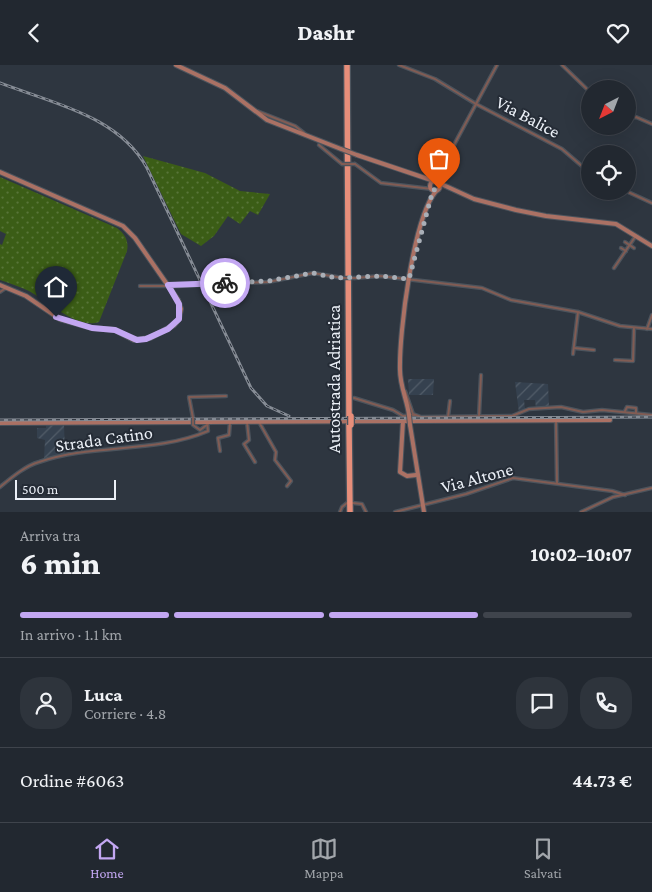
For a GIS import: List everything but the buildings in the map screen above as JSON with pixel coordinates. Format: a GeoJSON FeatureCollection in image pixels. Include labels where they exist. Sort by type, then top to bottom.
{"type":"FeatureCollection","features":[{"type":"Feature","properties":{"kind":"highway","name":"Autostrada Adriatica"},"geometry":{"type":"LineString","coordinates":[[348,65],[351,512]]}},
{"type":"Feature","properties":{"kind":"main road"},"geometry":{"type":"LineString","coordinates":[[176,65],[225,88],[267,120],[435,185],[482,201],[538,214],[616,224],[652,246]]}},
{"type":"Feature","properties":{"kind":"main road"},"geometry":{"type":"LineString","coordinates":[[0,172],[123,226],[135,238],[168,285],[179,304],[179,319],[168,329],[146,339],[137,340],[115,330],[92,328],[56,317],[28,297],[0,285]]}},
{"type":"Feature","properties":{"kind":"main road"},"geometry":{"type":"LineString","coordinates":[[424,512],[416,475],[412,423],[400,377],[402,333],[409,279],[424,216],[435,185]]}},
{"type":"Feature","properties":{"kind":"main road"},"geometry":{"type":"LineString","coordinates":[[0,423],[200,422],[206,425],[230,422],[392,421],[403,426],[412,423],[610,420]]}},
{"type":"Feature","properties":{"kind":"main road"},"geometry":{"type":"LineString","coordinates":[[403,426],[400,472],[410,476],[416,475]]}},
{"type":"Feature","properties":{"kind":"main road"},"geometry":{"type":"LineString","coordinates":[[410,476],[414,457]]}},
{"type":"Feature","properties":{"kind":"main road"},"geometry":{"type":"LineString","coordinates":[[410,476],[419,491]]}},
{"type":"Feature","properties":{"kind":"street","name":"Via Balice"},"geometry":{"type":"LineString","coordinates":[[399,65],[435,79],[562,149],[581,165]]}},
{"type":"Feature","properties":{"kind":"street"},"geometry":{"type":"LineString","coordinates":[[319,145],[342,164],[355,164],[381,183],[425,188],[435,185],[497,65]]}},
{"type":"Feature","properties":{"kind":"street"},"geometry":{"type":"LineString","coordinates":[[562,65],[581,83]]}},
{"type":"Feature","properties":{"kind":"street"},"geometry":{"type":"LineString","coordinates":[[636,117],[652,124]]}},
{"type":"Feature","properties":{"kind":"street"},"geometry":{"type":"LineString","coordinates":[[636,196],[652,203]]}},
{"type":"Feature","properties":{"kind":"street"},"geometry":{"type":"LineString","coordinates":[[614,268],[636,235]]}},
{"type":"Feature","properties":{"kind":"street"},"geometry":{"type":"LineString","coordinates":[[625,242],[634,248]]}},
{"type":"Feature","properties":{"kind":"street"},"geometry":{"type":"LineString","coordinates":[[621,247],[630,253]]}},
{"type":"Feature","properties":{"kind":"street"},"geometry":{"type":"LineString","coordinates":[[140,286],[268,281],[313,273],[343,278],[380,276],[482,288],[511,300],[578,312],[634,328],[652,329]]}},
{"type":"Feature","properties":{"kind":"street"},"geometry":{"type":"LineString","coordinates":[[0,293],[6,287]]}},
{"type":"Feature","properties":{"kind":"street"},"geometry":{"type":"LineString","coordinates":[[573,354],[578,312]]}},
{"type":"Feature","properties":{"kind":"street"},"geometry":{"type":"LineString","coordinates":[[647,329],[652,315]]}},
{"type":"Feature","properties":{"kind":"street"},"geometry":{"type":"LineString","coordinates":[[615,360],[633,361],[634,328]]}},
{"type":"Feature","properties":{"kind":"street"},"geometry":{"type":"LineString","coordinates":[[574,348],[594,350]]}},
{"type":"Feature","properties":{"kind":"street"},"geometry":{"type":"LineString","coordinates":[[479,416],[480,375]]}},
{"type":"Feature","properties":{"kind":"street"},"geometry":{"type":"LineString","coordinates":[[400,377],[415,415]]}},
{"type":"Feature","properties":{"kind":"street"},"geometry":{"type":"LineString","coordinates":[[206,425],[198,429],[193,425],[189,397],[226,396]]}},
{"type":"Feature","properties":{"kind":"street"},"geometry":{"type":"LineString","coordinates":[[354,398],[392,410],[403,416],[516,416],[529,409],[560,407],[583,412],[596,410],[624,411],[652,415]]}},
{"type":"Feature","properties":{"kind":"street"},"geometry":{"type":"LineString","coordinates":[[448,417],[450,401]]}},
{"type":"Feature","properties":{"kind":"street"},"geometry":{"type":"LineString","coordinates":[[624,411],[627,407],[636,408],[636,413]]}},
{"type":"Feature","properties":{"kind":"street"},"geometry":{"type":"LineString","coordinates":[[556,420],[557,483]]}},
{"type":"Feature","properties":{"kind":"street"},"geometry":{"type":"LineString","coordinates":[[220,451],[218,438],[229,435],[230,422]]}},
{"type":"Feature","properties":{"kind":"street"},"geometry":{"type":"LineString","coordinates":[[247,422],[249,440],[244,444],[254,461]]}},
{"type":"Feature","properties":{"kind":"street"},"geometry":{"type":"LineString","coordinates":[[259,422],[276,452],[275,460],[291,481],[288,486]]}},
{"type":"Feature","properties":{"kind":"street","name":"Strada Catino"},"geometry":{"type":"LineString","coordinates":[[0,487],[37,462],[114,448],[165,443],[208,431],[206,425]]}},
{"type":"Feature","properties":{"kind":"street","name":"Via Altone"},"geometry":{"type":"LineString","coordinates":[[395,512],[466,494],[513,478],[612,491],[625,495]]}},
{"type":"Feature","properties":{"kind":"street"},"geometry":{"type":"LineString","coordinates":[[581,512],[613,497],[652,488]]}},
{"type":"Feature","properties":{"kind":"street"},"geometry":{"type":"LineString","coordinates":[[340,512],[347,503]]}},
{"type":"Feature","properties":{"kind":"street"},"geometry":{"type":"LineString","coordinates":[[353,503],[362,504],[366,512]]}},
{"type":"Feature","properties":{"kind":"shaded area"},"geometry":{"type":"Polygon","coordinates":[[[408,379],[434,379],[433,395],[409,395],[408,379]]]}},
{"type":"Feature","properties":{"kind":"shaded area"},"geometry":{"type":"Polygon","coordinates":[[[515,382],[548,384],[549,407],[536,408],[535,400],[524,400],[525,409],[519,413],[515,382]]]}},
{"type":"Feature","properties":{"kind":"shaded area"},"geometry":{"type":"Polygon","coordinates":[[[652,416],[652,419],[411,420],[410,417],[652,416]]]}},
{"type":"Feature","properties":{"kind":"shaded area"},"geometry":{"type":"Polygon","coordinates":[[[46,424],[64,424],[65,455],[44,458],[45,440],[37,438],[37,428],[46,428],[46,424]]]}},
{"type":"Feature","properties":{"kind":"green space"},"geometry":{"type":"Polygon","coordinates":[[[143,156],[205,173],[240,191],[270,194],[258,215],[250,211],[240,224],[228,216],[214,236],[201,246],[181,234],[143,156]]]}},
{"type":"Feature","properties":{"kind":"green space"},"geometry":{"type":"Polygon","coordinates":[[[0,177],[117,228],[124,235],[127,241],[127,251],[99,322],[82,322],[72,318],[29,291],[0,280],[0,244],[2,245],[6,234],[0,231],[0,177]]]}},
{"type":"Feature","properties":{"kind":"railway"},"geometry":{"type":"LineString","coordinates":[[0,83],[82,113],[120,136],[135,150],[147,168],[251,388],[267,406],[289,416]]}},
{"type":"Feature","properties":{"kind":"railway"},"geometry":{"type":"LineString","coordinates":[[0,420],[652,417]]}},
{"type":"Feature","properties":{"kind":"way so far"},"geometry":{"type":"LineString","coordinates":[[225,283],[259,283],[313,273],[336,278],[380,276],[409,279],[424,216],[433,195],[433,190],[437,191],[439,189]]}},
{"type":"Feature","properties":{"kind":"route"},"geometry":{"type":"LineString","coordinates":[[56,317],[92,328],[113,329],[130,339],[144,340],[168,329],[179,319],[181,309],[178,300],[168,285],[225,283]]}}]}
